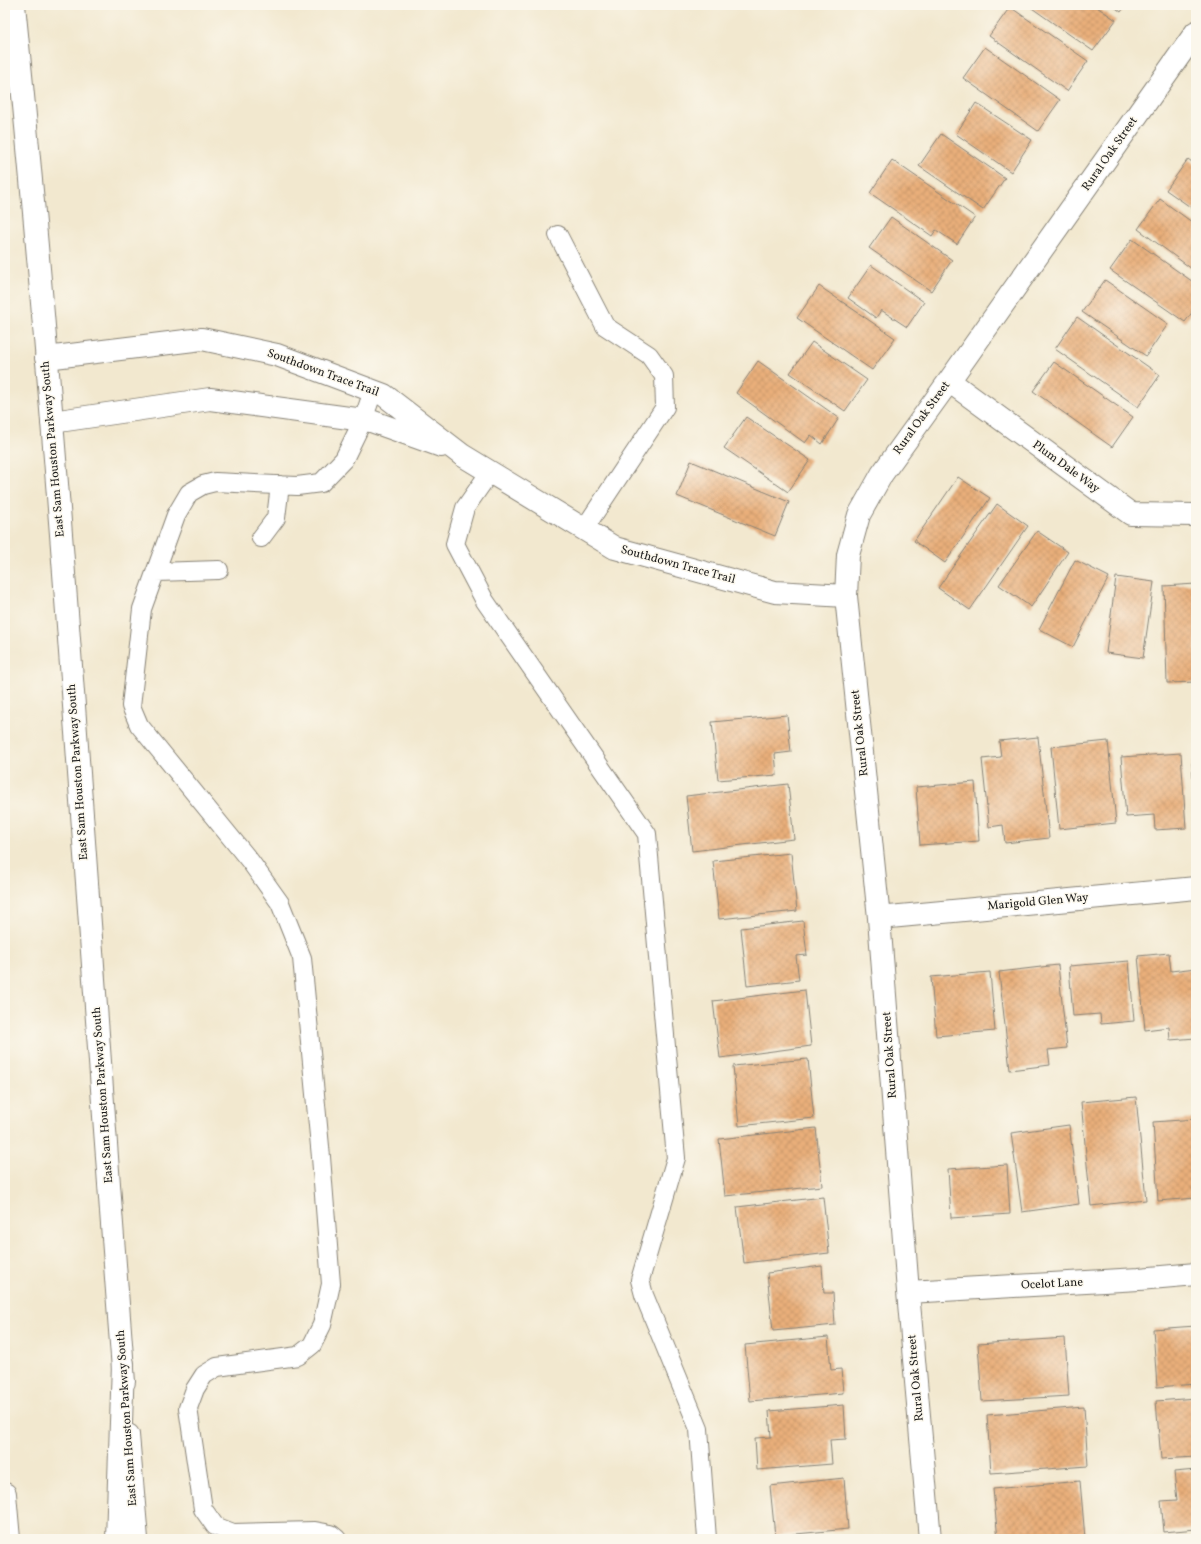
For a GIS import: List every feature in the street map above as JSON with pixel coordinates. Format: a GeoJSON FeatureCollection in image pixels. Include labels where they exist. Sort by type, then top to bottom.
{"type":"FeatureCollection","features":[{"type":"Feature","properties":{"kind":"main road","name":"East Sam Houston Parkway South"},"geometry":{"type":"LineString","coordinates":[[14,5],[27,133],[52,422],[136,1539]]}},
{"type":"Feature","properties":{"kind":"main road","name":"Rural Oak Street"},"geometry":{"type":"LineString","coordinates":[[930,1539],[908,1292],[879,918],[846,596],[848,555],[858,515],[882,474],[949,382],[1196,32]]}},
{"type":"Feature","properties":{"kind":"main road","name":"Southdown Trace Trail"},"geometry":{"type":"LineString","coordinates":[[46,358],[202,339],[277,355],[384,395],[462,455],[615,548],[775,592],[846,596]]}},
{"type":"Feature","properties":{"kind":"main road","name":"Plum Dale Way"},"geometry":{"type":"LineString","coordinates":[[949,382],[1131,514],[1196,515]]}},
{"type":"Feature","properties":{"kind":"main road","name":"Southdown Trace Trail"},"geometry":{"type":"LineString","coordinates":[[52,422],[210,399],[371,421],[462,455]]}},
{"type":"Feature","properties":{"kind":"main road","name":"Marigold Glen Way"},"geometry":{"type":"LineString","coordinates":[[879,918],[1196,888]]}},
{"type":"Feature","properties":{"kind":"main road","name":"Ocelot Lane"},"geometry":{"type":"LineString","coordinates":[[908,1292],[1139,1279],[1196,1274]]}},
{"type":"Feature","properties":{"kind":"main road"},"geometry":{"type":"LineString","coordinates":[[117,1539],[123,1364]]}},
{"type":"Feature","properties":{"kind":"main road"},"geometry":{"type":"LineString","coordinates":[[5,1494],[9,1539]]}},
{"type":"Feature","properties":{"kind":"lane"},"geometry":{"type":"LineString","coordinates":[[558,235],[605,326],[649,355],[664,376],[665,407],[584,529]]}},
{"type":"Feature","properties":{"kind":"lane"},"geometry":{"type":"LineString","coordinates":[[337,1539],[331,1534],[314,1531],[233,1533],[215,1526],[203,1509],[188,1408],[195,1389],[204,1375],[217,1367],[298,1356],[312,1345],[322,1325],[331,1284],[302,958],[280,903],[250,861],[139,725],[131,706],[142,609],[176,515],[189,493],[203,485],[215,482],[297,486],[321,483],[344,459],[363,420],[373,391]]}},
{"type":"Feature","properties":{"kind":"lane"},"geometry":{"type":"LineString","coordinates":[[490,472],[465,508],[455,544],[485,601],[647,834],[676,1158],[640,1280],[644,1295],[698,1429],[707,1539]]}},
{"type":"Feature","properties":{"kind":"lane"},"geometry":{"type":"LineString","coordinates":[[261,538],[276,518],[280,485]]}},
{"type":"Feature","properties":{"kind":"lane"},"geometry":{"type":"LineString","coordinates":[[156,572],[219,570]]}},
{"type":"Feature","properties":{"kind":"building"},"geometry":{"type":"Polygon","coordinates":[[[1094,5],[1116,20],[1093,51],[1029,6],[1094,5]]]}},
{"type":"Feature","properties":{"kind":"building"},"geometry":{"type":"Polygon","coordinates":[[[1112,5],[1126,5],[1121,12],[1112,5]]]}},
{"type":"Feature","properties":{"kind":"building"},"geometry":{"type":"Polygon","coordinates":[[[1010,7],[1088,61],[1067,91],[989,36],[1010,7]]]}},
{"type":"Feature","properties":{"kind":"building"},"geometry":{"type":"Polygon","coordinates":[[[985,47],[1060,100],[1038,131],[963,78],[985,47]]]}},
{"type":"Feature","properties":{"kind":"building"},"geometry":{"type":"Polygon","coordinates":[[[976,103],[1032,140],[1011,172],[956,134],[976,103]]]}},
{"type":"Feature","properties":{"kind":"building"},"geometry":{"type":"Polygon","coordinates":[[[941,134],[1005,178],[983,210],[919,166],[941,134]]]}},
{"type":"Feature","properties":{"kind":"building"},"geometry":{"type":"Polygon","coordinates":[[[1188,159],[1196,165],[1196,211],[1166,190],[1188,159]]]}},
{"type":"Feature","properties":{"kind":"building"},"geometry":{"type":"Polygon","coordinates":[[[892,160],[975,217],[957,244],[936,230],[932,236],[870,193],[892,160]]]}},
{"type":"Feature","properties":{"kind":"building"},"geometry":{"type":"Polygon","coordinates":[[[1160,199],[1196,225],[1196,272],[1138,229],[1160,199]]]}},
{"type":"Feature","properties":{"kind":"building"},"geometry":{"type":"Polygon","coordinates":[[[891,217],[952,260],[931,291],[869,248],[891,217]]]}},
{"type":"Feature","properties":{"kind":"building"},"geometry":{"type":"Polygon","coordinates":[[[1132,239],[1196,284],[1196,307],[1185,322],[1110,270],[1132,239]]]}},
{"type":"Feature","properties":{"kind":"building"},"geometry":{"type":"Polygon","coordinates":[[[871,265],[924,302],[907,327],[881,310],[876,318],[848,298],[871,265]]]}},
{"type":"Feature","properties":{"kind":"building"},"geometry":{"type":"Polygon","coordinates":[[[1105,280],[1168,324],[1146,356],[1082,312],[1105,280]]]}},
{"type":"Feature","properties":{"kind":"building"},"geometry":{"type":"Polygon","coordinates":[[[819,286],[895,338],[872,370],[797,318],[819,286]]]}},
{"type":"Feature","properties":{"kind":"building"},"geometry":{"type":"Polygon","coordinates":[[[1077,317],[1160,375],[1138,407],[1055,349],[1077,317]]]}},
{"type":"Feature","properties":{"kind":"building"},"geometry":{"type":"Polygon","coordinates":[[[812,342],[867,380],[845,411],[790,373],[812,342]]]}},
{"type":"Feature","properties":{"kind":"building"},"geometry":{"type":"Polygon","coordinates":[[[758,361],[839,418],[822,444],[811,435],[805,443],[736,393],[758,361]]]}},
{"type":"Feature","properties":{"kind":"building"},"geometry":{"type":"Polygon","coordinates":[[[1054,362],[1133,417],[1112,447],[1033,391],[1054,362]]]}},
{"type":"Feature","properties":{"kind":"building"},"geometry":{"type":"Polygon","coordinates":[[[746,417],[810,460],[788,492],[724,448],[746,417]]]}},
{"type":"Feature","properties":{"kind":"building"},"geometry":{"type":"Polygon","coordinates":[[[691,461],[789,502],[775,536],[677,496],[691,461]]]}},
{"type":"Feature","properties":{"kind":"building"},"geometry":{"type":"Polygon","coordinates":[[[958,477],[990,498],[945,563],[914,541],[958,477]]]}},
{"type":"Feature","properties":{"kind":"building"},"geometry":{"type":"Polygon","coordinates":[[[997,504],[1028,526],[970,610],[938,588],[997,504]]]}},
{"type":"Feature","properties":{"kind":"building"},"geometry":{"type":"Polygon","coordinates":[[[1037,531],[1068,552],[1031,607],[999,585],[1037,531]]]}},
{"type":"Feature","properties":{"kind":"building"},"geometry":{"type":"Polygon","coordinates":[[[1075,560],[1109,577],[1073,647],[1039,629],[1075,560]]]}},
{"type":"Feature","properties":{"kind":"building"},"geometry":{"type":"Polygon","coordinates":[[[1116,577],[1154,582],[1143,658],[1106,653],[1116,577]]]}},
{"type":"Feature","properties":{"kind":"building"},"geometry":{"type":"Polygon","coordinates":[[[1196,584],[1196,682],[1167,683],[1164,586],[1196,584]]]}},
{"type":"Feature","properties":{"kind":"building"},"geometry":{"type":"Polygon","coordinates":[[[787,715],[791,752],[775,754],[777,775],[718,780],[712,722],[787,715]]]}},
{"type":"Feature","properties":{"kind":"building"},"geometry":{"type":"Polygon","coordinates":[[[1038,737],[1049,838],[1005,843],[1003,825],[989,827],[982,759],[1001,757],[999,741],[1038,737]]]}},
{"type":"Feature","properties":{"kind":"building"},"geometry":{"type":"Polygon","coordinates":[[[1108,741],[1116,823],[1059,829],[1051,747],[1108,741]]]}},
{"type":"Feature","properties":{"kind":"building"},"geometry":{"type":"Polygon","coordinates":[[[1181,753],[1186,828],[1155,830],[1154,815],[1126,817],[1121,757],[1181,753]]]}},
{"type":"Feature","properties":{"kind":"building"},"geometry":{"type":"Polygon","coordinates":[[[1196,762],[1196,806],[1195,806],[1192,763],[1196,762]]]}},
{"type":"Feature","properties":{"kind":"building"},"geometry":{"type":"Polygon","coordinates":[[[975,782],[979,841],[920,845],[916,787],[975,782]]]}},
{"type":"Feature","properties":{"kind":"building"},"geometry":{"type":"Polygon","coordinates":[[[788,784],[794,839],[692,851],[686,796],[788,784]]]}},
{"type":"Feature","properties":{"kind":"building"},"geometry":{"type":"Polygon","coordinates":[[[791,853],[797,911],[719,919],[713,861],[791,853]]]}},
{"type":"Feature","properties":{"kind":"building"},"geometry":{"type":"Polygon","coordinates":[[[803,921],[807,955],[796,956],[799,980],[747,986],[741,928],[803,921]]]}},
{"type":"Feature","properties":{"kind":"building"},"geometry":{"type":"Polygon","coordinates":[[[1169,953],[1171,971],[1196,968],[1196,1038],[1170,1040],[1169,1027],[1145,1030],[1138,956],[1169,953]]]}},
{"type":"Feature","properties":{"kind":"building"},"geometry":{"type":"Polygon","coordinates":[[[1129,961],[1134,1021],[1101,1024],[1100,1014],[1073,1016],[1069,966],[1129,961]]]}},
{"type":"Feature","properties":{"kind":"building"},"geometry":{"type":"Polygon","coordinates":[[[1058,965],[1067,1048],[1048,1050],[1050,1065],[1010,1070],[999,972],[1058,965]]]}},
{"type":"Feature","properties":{"kind":"building"},"geometry":{"type":"Polygon","coordinates":[[[990,972],[995,1031],[936,1036],[931,977],[990,972]]]}},
{"type":"Feature","properties":{"kind":"building"},"geometry":{"type":"Polygon","coordinates":[[[805,990],[811,1046],[720,1058],[713,1001],[805,990]]]}},
{"type":"Feature","properties":{"kind":"building"},"geometry":{"type":"Polygon","coordinates":[[[808,1059],[814,1118],[739,1126],[733,1066],[808,1059]]]}},
{"type":"Feature","properties":{"kind":"building"},"geometry":{"type":"Polygon","coordinates":[[[1136,1097],[1146,1200],[1091,1206],[1081,1102],[1136,1097]]]}},
{"type":"Feature","properties":{"kind":"building"},"geometry":{"type":"Polygon","coordinates":[[[1196,1119],[1196,1198],[1158,1201],[1153,1122],[1196,1119]]]}},
{"type":"Feature","properties":{"kind":"building"},"geometry":{"type":"Polygon","coordinates":[[[1069,1125],[1079,1204],[1022,1212],[1011,1133],[1069,1125]]]}},
{"type":"Feature","properties":{"kind":"building"},"geometry":{"type":"Polygon","coordinates":[[[816,1128],[822,1186],[725,1196],[719,1139],[816,1128]]]}},
{"type":"Feature","properties":{"kind":"building"},"geometry":{"type":"Polygon","coordinates":[[[1007,1165],[1010,1214],[951,1218],[948,1169],[1007,1165]]]}},
{"type":"Feature","properties":{"kind":"building"},"geometry":{"type":"Polygon","coordinates":[[[823,1197],[829,1253],[744,1263],[737,1207],[823,1197]]]}},
{"type":"Feature","properties":{"kind":"building"},"geometry":{"type":"Polygon","coordinates":[[[822,1266],[824,1293],[833,1293],[835,1325],[773,1331],[767,1273],[822,1266]]]}},
{"type":"Feature","properties":{"kind":"building"},"geometry":{"type":"Polygon","coordinates":[[[1196,1326],[1196,1384],[1157,1387],[1153,1329],[1196,1326]]]}},
{"type":"Feature","properties":{"kind":"building"},"geometry":{"type":"Polygon","coordinates":[[[828,1337],[831,1370],[841,1369],[843,1393],[750,1401],[745,1345],[828,1337]]]}},
{"type":"Feature","properties":{"kind":"building"},"geometry":{"type":"Polygon","coordinates":[[[1065,1338],[1069,1396],[982,1401],[978,1344],[1065,1338]]]}},
{"type":"Feature","properties":{"kind":"building"},"geometry":{"type":"Polygon","coordinates":[[[1196,1398],[1196,1457],[1161,1459],[1156,1401],[1196,1398]]]}},
{"type":"Feature","properties":{"kind":"building"},"geometry":{"type":"Polygon","coordinates":[[[844,1405],[846,1439],[830,1440],[832,1464],[757,1470],[755,1438],[771,1437],[769,1411],[844,1405]]]}},
{"type":"Feature","properties":{"kind":"building"},"geometry":{"type":"Polygon","coordinates":[[[1084,1407],[1088,1466],[991,1473],[987,1415],[1084,1407]]]}},
{"type":"Feature","properties":{"kind":"building"},"geometry":{"type":"Polygon","coordinates":[[[1196,1470],[1196,1529],[1164,1532],[1161,1501],[1177,1500],[1174,1472],[1196,1470]]]}},
{"type":"Feature","properties":{"kind":"building"},"geometry":{"type":"Polygon","coordinates":[[[844,1478],[848,1529],[775,1536],[770,1486],[844,1478]]]}},
{"type":"Feature","properties":{"kind":"building"},"geometry":{"type":"Polygon","coordinates":[[[1080,1481],[1085,1538],[998,1539],[993,1489],[1080,1481]]]}}]}
